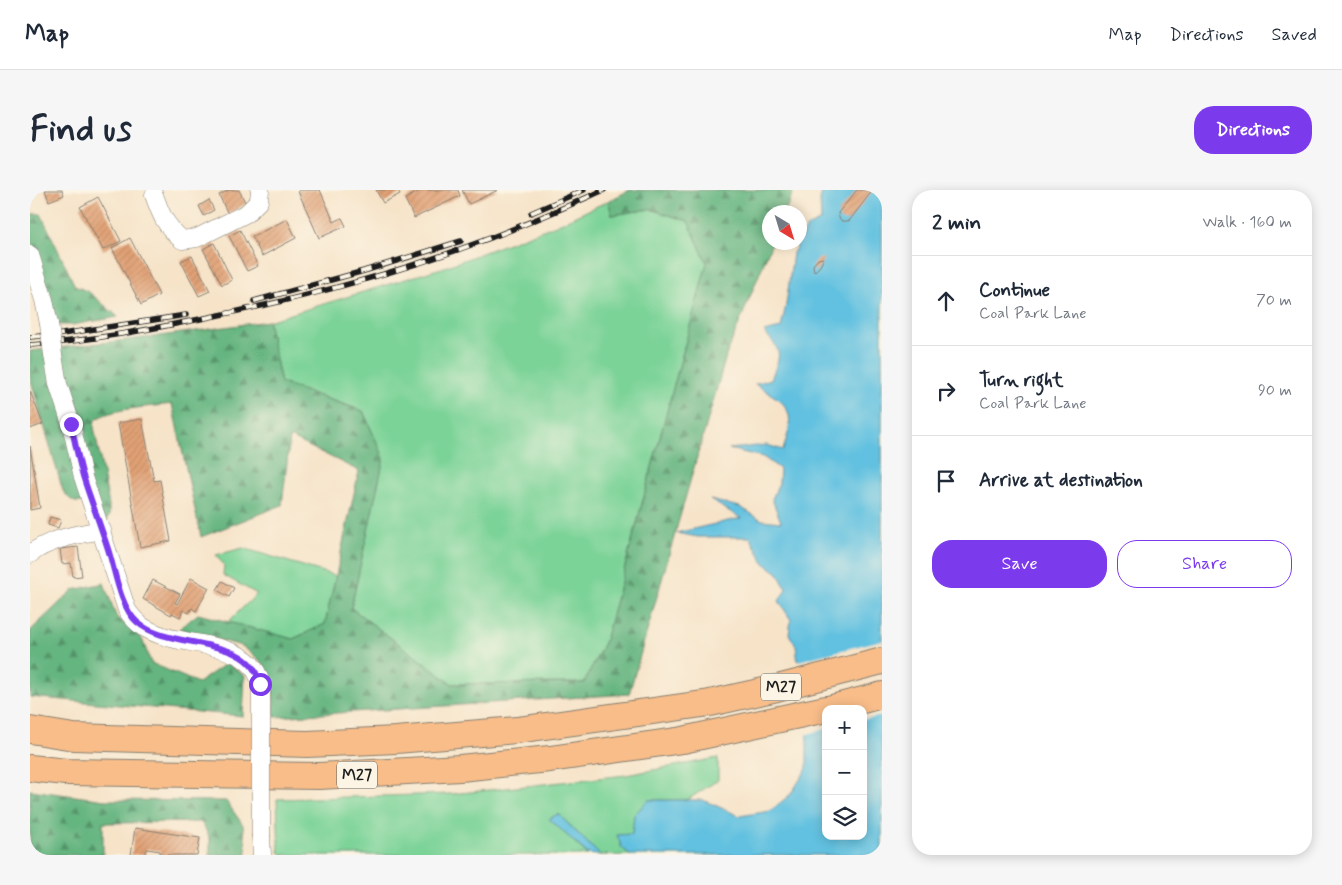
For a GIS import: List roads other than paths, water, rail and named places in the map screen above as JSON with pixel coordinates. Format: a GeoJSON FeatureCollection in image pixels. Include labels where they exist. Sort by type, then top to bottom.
{"type":"FeatureCollection","features":[{"type":"Feature","properties":{"kind":"highway","name":"M27"},"geometry":{"type":"LineString","coordinates":[[30,730],[74,737],[307,744],[352,743],[517,730],[678,708],[777,688],[882,661]]}},
{"type":"Feature","properties":{"kind":"highway","name":"M27"},"geometry":{"type":"LineString","coordinates":[[843,705],[882,695]]}},
{"type":"Feature","properties":{"kind":"highway","name":"M27"},"geometry":{"type":"LineString","coordinates":[[30,768],[66,772],[319,776],[434,770],[550,760],[683,740],[822,710]]}},
{"type":"Feature","properties":{"kind":"street"},"geometry":{"type":"LineString","coordinates":[[154,195],[161,214],[170,229],[182,240],[198,238],[247,213],[259,201],[260,190]]}},
{"type":"Feature","properties":{"kind":"street"},"geometry":{"type":"LineString","coordinates":[[30,255],[44,300],[58,384],[71,424],[78,458],[127,610],[137,623],[164,636],[213,646],[235,653],[243,658],[256,672],[260,680],[262,855]]}},
{"type":"Feature","properties":{"kind":"street"},"geometry":{"type":"LineString","coordinates":[[30,554],[41,546],[59,538],[102,530]]}},
{"type":"Feature","properties":{"kind":"water"},"geometry":{"type":"Polygon","coordinates":[[[823,190],[882,190],[882,855],[631,855],[622,848],[617,835],[632,834],[634,815],[648,800],[703,800],[740,816],[770,811],[791,794],[807,768],[807,740],[796,646],[789,634],[791,620],[779,601],[786,589],[778,573],[764,563],[750,537],[698,537],[676,533],[741,518],[710,500],[740,507],[762,520],[781,522],[772,499],[779,483],[780,469],[763,457],[729,449],[767,445],[783,450],[789,425],[787,410],[776,397],[755,384],[771,379],[777,364],[778,354],[775,344],[764,332],[781,328],[793,253],[795,250],[807,250],[807,227],[821,220],[820,199],[823,190]]]}},
{"type":"Feature","properties":{"kind":"water"},"geometry":{"type":"Polygon","coordinates":[[[558,814],[600,855],[588,854],[549,819],[558,814]]]}},
{"type":"Feature","properties":{"kind":"railway"},"geometry":{"type":"LineString","coordinates":[[531,213],[584,190]]}},
{"type":"Feature","properties":{"kind":"railway"},"geometry":{"type":"LineString","coordinates":[[30,345],[96,338],[161,327],[240,311],[345,285],[414,265],[482,241],[604,190]]}},
{"type":"Feature","properties":{"kind":"railway"},"geometry":{"type":"LineString","coordinates":[[254,301],[364,271],[461,241]]}},
{"type":"Feature","properties":{"kind":"railway"},"geometry":{"type":"LineString","coordinates":[[30,337],[186,315]]}}]}
